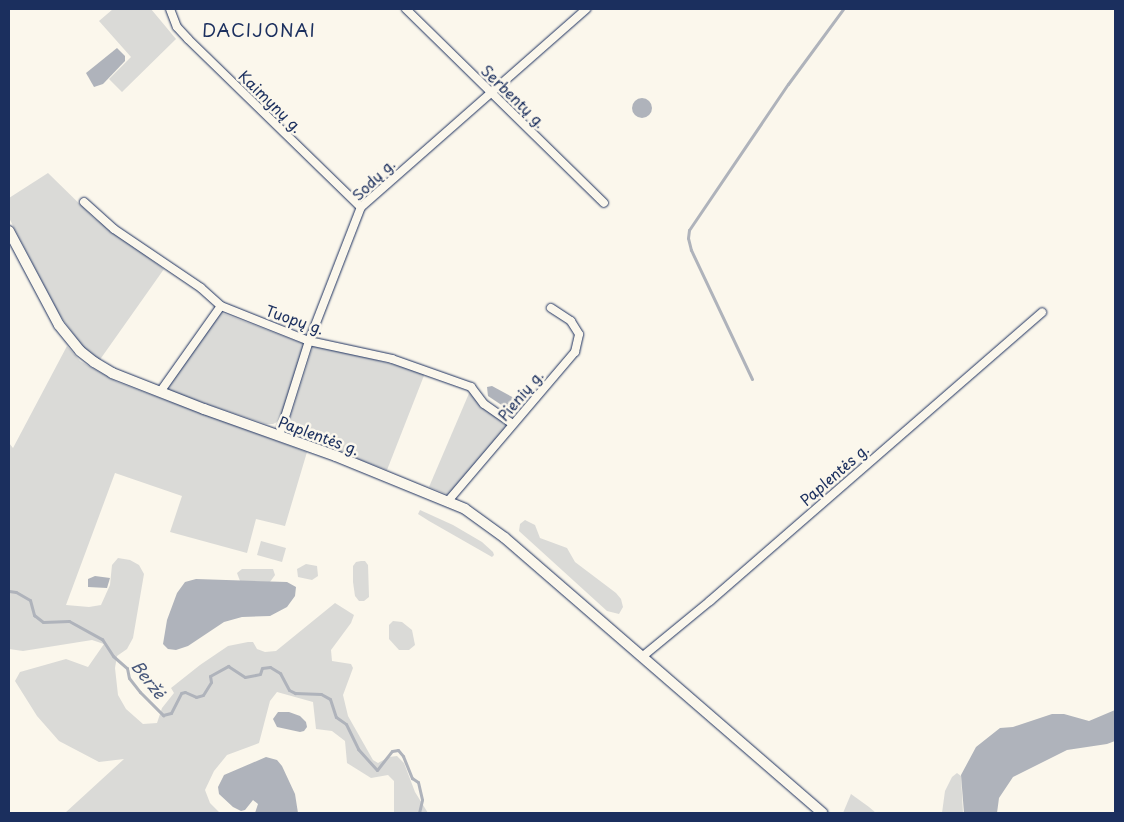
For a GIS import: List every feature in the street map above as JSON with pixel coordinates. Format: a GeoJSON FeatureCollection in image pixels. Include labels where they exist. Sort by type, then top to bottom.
{"type":"FeatureCollection","features":[{"type":"Feature","properties":{"kind":"main road","name":"Paplentės g."},"geometry":{"type":"LineString","coordinates":[[9,230],[59,325],[80,351],[112,373],[448,501],[483,520],[643,656],[822,813]]}},
{"type":"Feature","properties":{"kind":"street","name":"Kaimynų g."},"geometry":{"type":"LineString","coordinates":[[170,9],[177,27],[188,39],[361,206]]}},
{"type":"Feature","properties":{"kind":"street","name":"Serbentų g."},"geometry":{"type":"LineString","coordinates":[[406,9],[604,203]]}},
{"type":"Feature","properties":{"kind":"street","name":"Sodų g."},"geometry":{"type":"LineString","coordinates":[[279,436],[309,341],[361,206],[586,9]]}},
{"type":"Feature","properties":{"kind":"street","name":"Tuopų g."},"geometry":{"type":"LineString","coordinates":[[84,202],[114,229],[201,288],[221,306],[309,341],[392,359],[472,387],[484,404],[513,424]]}},
{"type":"Feature","properties":{"kind":"street"},"geometry":{"type":"LineString","coordinates":[[160,392],[221,306]]}},
{"type":"Feature","properties":{"kind":"street","name":"Pienių g."},"geometry":{"type":"LineString","coordinates":[[448,501],[575,352],[579,344],[580,334],[571,321],[551,308]]}},
{"type":"Feature","properties":{"kind":"street","name":"Paplentės g."},"geometry":{"type":"LineString","coordinates":[[643,656],[724,589],[1042,312]]}},
{"type":"Feature","properties":{"kind":"shaded area"},"geometry":{"type":"Polygon","coordinates":[[[113,9],[151,9],[176,39],[122,92],[109,79],[131,57],[99,21],[113,9]]]}},
{"type":"Feature","properties":{"kind":"shaded area"},"geometry":{"type":"Polygon","coordinates":[[[117,48],[125,56],[125,61],[103,84],[94,87],[86,73],[117,48]]]}},
{"type":"Feature","properties":{"kind":"shaded area"},"geometry":{"type":"Polygon","coordinates":[[[642,98],[649,101],[652,108],[649,115],[642,118],[635,115],[632,108],[635,101],[642,98]]]}},
{"type":"Feature","properties":{"kind":"shaded area"},"geometry":{"type":"Polygon","coordinates":[[[48,173],[94,218],[164,269],[99,361],[83,347],[59,314],[9,218],[9,198],[48,173]]]}},
{"type":"Feature","properties":{"kind":"shaded area"},"geometry":{"type":"Polygon","coordinates":[[[214,310],[304,344],[279,421],[273,424],[266,424],[159,388],[214,310]]]}},
{"type":"Feature","properties":{"kind":"shaded area"},"geometry":{"type":"Polygon","coordinates":[[[67,346],[80,361],[117,382],[307,452],[285,526],[256,519],[247,553],[170,532],[182,496],[115,473],[66,605],[89,607],[101,605],[110,585],[112,565],[118,558],[130,560],[139,565],[144,574],[133,638],[127,649],[117,656],[115,668],[118,695],[126,709],[143,724],[157,723],[162,708],[174,693],[171,688],[228,646],[253,642],[257,649],[265,652],[276,651],[335,603],[354,615],[351,623],[331,650],[332,661],[351,664],[353,668],[343,695],[348,716],[373,760],[378,763],[389,757],[397,756],[404,763],[415,792],[428,813],[394,813],[394,781],[388,775],[371,778],[347,763],[345,741],[332,731],[316,729],[313,702],[277,692],[270,701],[259,743],[227,755],[214,771],[205,790],[210,803],[220,813],[65,813],[124,759],[99,762],[59,741],[37,716],[15,681],[20,672],[66,659],[88,667],[104,644],[92,640],[23,651],[9,649],[9,443],[13,448],[67,346]]]}},
{"type":"Feature","properties":{"kind":"shaded area"},"geometry":{"type":"Polygon","coordinates":[[[313,346],[425,373],[387,470],[291,434],[288,431],[287,427],[313,346]]]}},
{"type":"Feature","properties":{"kind":"shaded area"},"geometry":{"type":"Polygon","coordinates":[[[492,386],[514,398],[514,406],[503,406],[488,396],[487,387],[492,386]]]}},
{"type":"Feature","properties":{"kind":"shaded area"},"geometry":{"type":"Polygon","coordinates":[[[470,391],[509,424],[449,495],[429,487],[470,391]]]}},
{"type":"Feature","properties":{"kind":"shaded area"},"geometry":{"type":"Polygon","coordinates":[[[420,510],[453,525],[482,542],[494,555],[492,557],[429,521],[418,514],[420,510]]]}},
{"type":"Feature","properties":{"kind":"shaded area"},"geometry":{"type":"Polygon","coordinates":[[[525,520],[535,525],[540,538],[567,548],[575,562],[616,593],[621,599],[623,607],[619,614],[607,611],[519,531],[520,524],[525,520]]]}},
{"type":"Feature","properties":{"kind":"shaded area"},"geometry":{"type":"Polygon","coordinates":[[[261,541],[286,548],[282,562],[257,555],[261,541]]]}},
{"type":"Feature","properties":{"kind":"shaded area"},"geometry":{"type":"Polygon","coordinates":[[[365,561],[368,565],[369,597],[364,601],[359,601],[355,596],[353,582],[353,566],[356,562],[365,561]]]}},
{"type":"Feature","properties":{"kind":"shaded area"},"geometry":{"type":"Polygon","coordinates":[[[306,564],[317,566],[318,576],[312,580],[298,577],[297,569],[306,564]]]}},
{"type":"Feature","properties":{"kind":"shaded area"},"geometry":{"type":"Polygon","coordinates":[[[242,569],[273,569],[275,575],[270,582],[240,581],[237,573],[242,569]]]}},
{"type":"Feature","properties":{"kind":"shaded area"},"geometry":{"type":"Polygon","coordinates":[[[95,576],[110,578],[107,588],[88,587],[88,579],[95,576]]]}},
{"type":"Feature","properties":{"kind":"shaded area"},"geometry":{"type":"Polygon","coordinates":[[[196,579],[287,582],[296,587],[295,596],[287,607],[270,616],[242,617],[224,622],[188,646],[176,650],[168,649],[163,644],[167,620],[177,593],[185,582],[196,579]]]}},
{"type":"Feature","properties":{"kind":"shaded area"},"geometry":{"type":"Polygon","coordinates":[[[393,621],[402,622],[412,630],[415,645],[409,650],[399,650],[389,639],[389,625],[393,621]]]}},
{"type":"Feature","properties":{"kind":"shaded area"},"geometry":{"type":"Polygon","coordinates":[[[1115,710],[1115,741],[1067,750],[1013,777],[999,798],[997,813],[964,813],[961,775],[976,747],[1000,728],[1013,727],[1052,714],[1064,714],[1089,721],[1115,710]]]}},
{"type":"Feature","properties":{"kind":"shaded area"},"geometry":{"type":"Polygon","coordinates":[[[278,712],[289,712],[300,716],[306,722],[307,727],[304,731],[300,732],[277,727],[273,719],[278,712]]]}},
{"type":"Feature","properties":{"kind":"shaded area"},"geometry":{"type":"Polygon","coordinates":[[[266,757],[277,760],[282,766],[295,794],[298,813],[255,813],[258,804],[253,800],[245,810],[241,811],[233,807],[219,794],[218,787],[224,775],[266,757]]]}},
{"type":"Feature","properties":{"kind":"shaded area"},"geometry":{"type":"Polygon","coordinates":[[[957,773],[961,776],[963,813],[942,813],[945,791],[952,777],[957,773]]]}},
{"type":"Feature","properties":{"kind":"shaded area"},"geometry":{"type":"Polygon","coordinates":[[[851,794],[869,807],[876,813],[843,813],[851,794]]]}},
{"type":"Feature","properties":{"kind":"waterway"},"geometry":{"type":"LineString","coordinates":[[752,379],[691,250],[688,238],[689,230],[788,84],[843,9]]}},
{"type":"Feature","properties":{"kind":"waterway","name":"Beržė"},"geometry":{"type":"LineString","coordinates":[[9,591],[16,592],[30,600],[34,615],[43,622],[69,621],[102,639],[113,656],[127,668],[129,678],[140,692],[163,715],[171,713],[181,693],[185,692],[196,697],[203,695],[211,682],[210,676],[228,666],[245,677],[260,674],[262,668],[270,667],[280,673],[289,690],[295,693],[321,694],[330,699],[336,717],[346,724],[358,749],[377,770],[392,751],[398,750],[403,756],[412,778],[418,782],[422,800],[419,813]]}},
{"type":"Feature","properties":{"kind":"district","name":"DACIJONAI"},"geometry":{"type":"Point","coordinates":[259,30]}}]}
